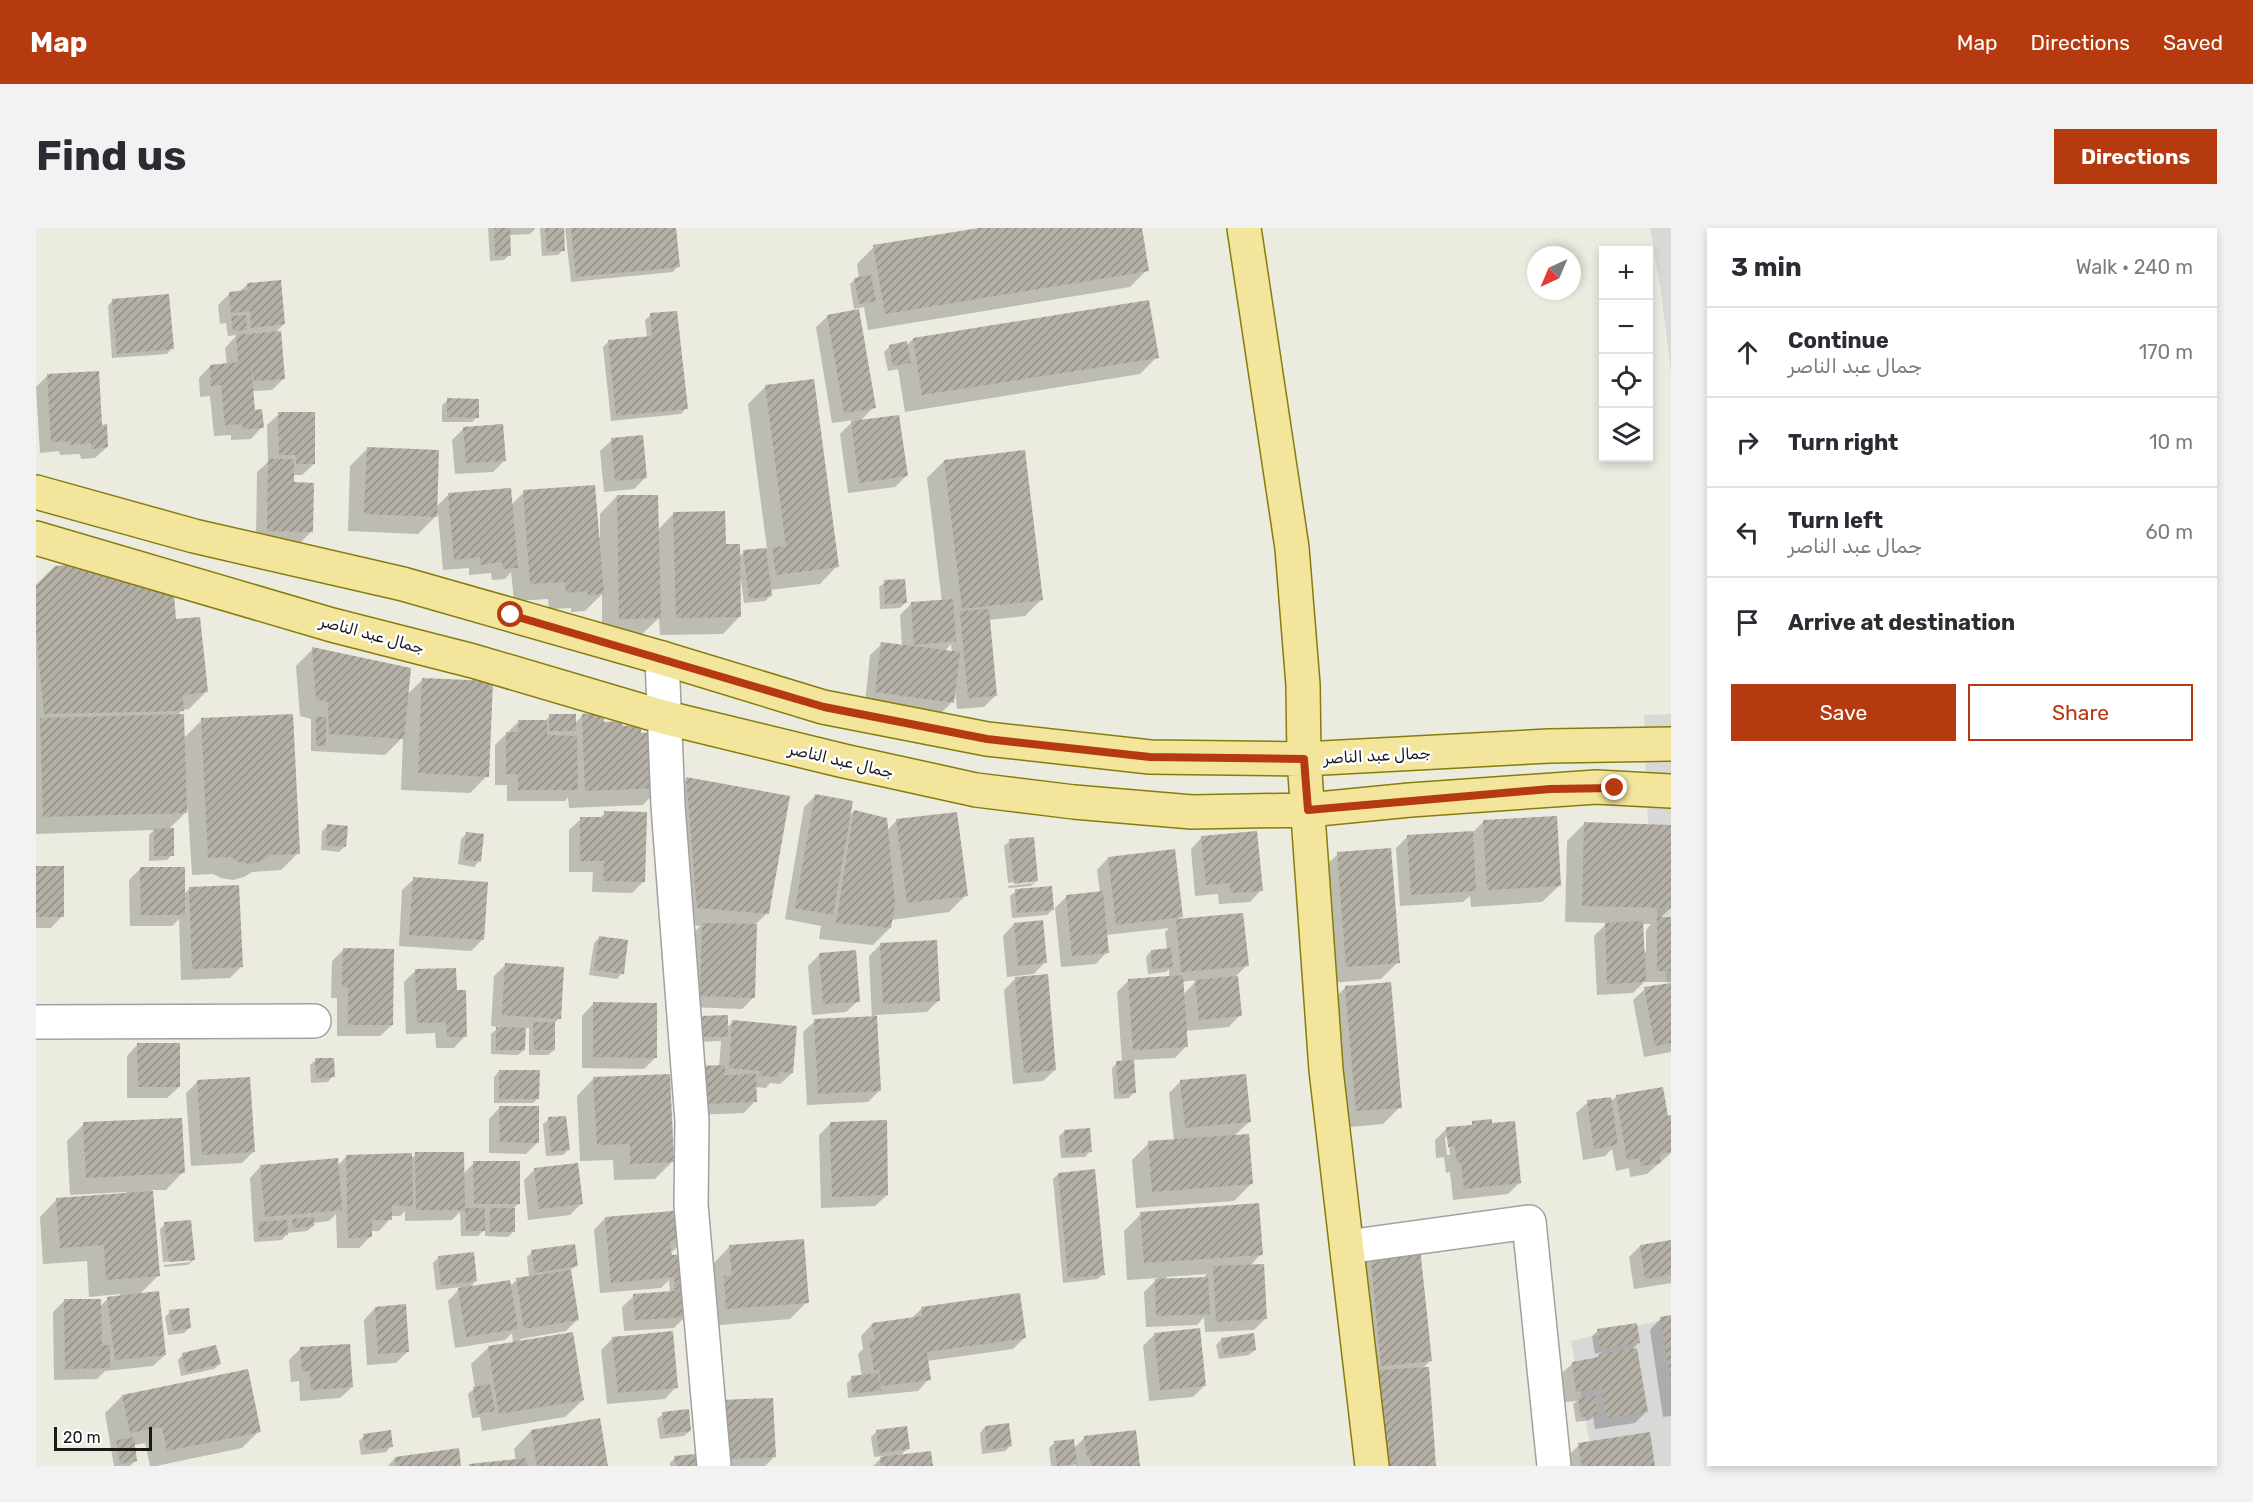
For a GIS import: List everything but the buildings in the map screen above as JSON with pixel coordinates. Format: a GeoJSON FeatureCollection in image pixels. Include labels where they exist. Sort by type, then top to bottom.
{"type":"FeatureCollection","features":[{"type":"Feature","properties":{"kind":"main road"},"geometry":{"type":"LineString","coordinates":[[1244,228],[1292,548],[1303,685],[1304,759],[1326,1070],[1372,1466]]}},
{"type":"Feature","properties":{"kind":"main road","name":"جمال عبد الناصر"},"geometry":{"type":"LineString","coordinates":[[36,492],[194,536],[403,584],[824,707],[987,739],[1150,757],[1304,759],[1549,746],[1671,744]]}},
{"type":"Feature","properties":{"kind":"main road","name":"جمال عبد الناصر"},"geometry":{"type":"LineString","coordinates":[[36,538],[332,625],[473,661],[663,717],[976,790],[1074,802],[1192,812],[1308,810],[1550,789],[1596,787],[1671,790]]}},
{"type":"Feature","properties":{"kind":"street"},"geometry":{"type":"LineString","coordinates":[[662,658],[663,717],[692,1121],[691,1205],[714,1466]]}},
{"type":"Feature","properties":{"kind":"street"},"geometry":{"type":"LineString","coordinates":[[36,1022],[314,1021]]}},
{"type":"Feature","properties":{"kind":"street"},"geometry":{"type":"LineString","coordinates":[[1347,1247],[1529,1222],[1554,1466]]}},
{"type":"Feature","properties":{"kind":"shaded area"},"geometry":{"type":"Polygon","coordinates":[[[1650,228],[1671,228],[1671,373],[1661,292],[1650,228]]]}},
{"type":"Feature","properties":{"kind":"shaded area"},"geometry":{"type":"Polygon","coordinates":[[[1671,714],[1671,1013],[1649,853],[1644,715],[1671,714]]]}},
{"type":"Feature","properties":{"kind":"shaded area"},"geometry":{"type":"Polygon","coordinates":[[[1671,1318],[1671,1466],[1594,1466],[1571,1341],[1671,1318]]]}},
{"type":"Feature","properties":{"kind":"route"},"geometry":{"type":"LineString","coordinates":[[511,615],[824,707],[987,739],[1150,757],[1304,759],[1308,810],[1550,789],[1615,788]]}}]}
